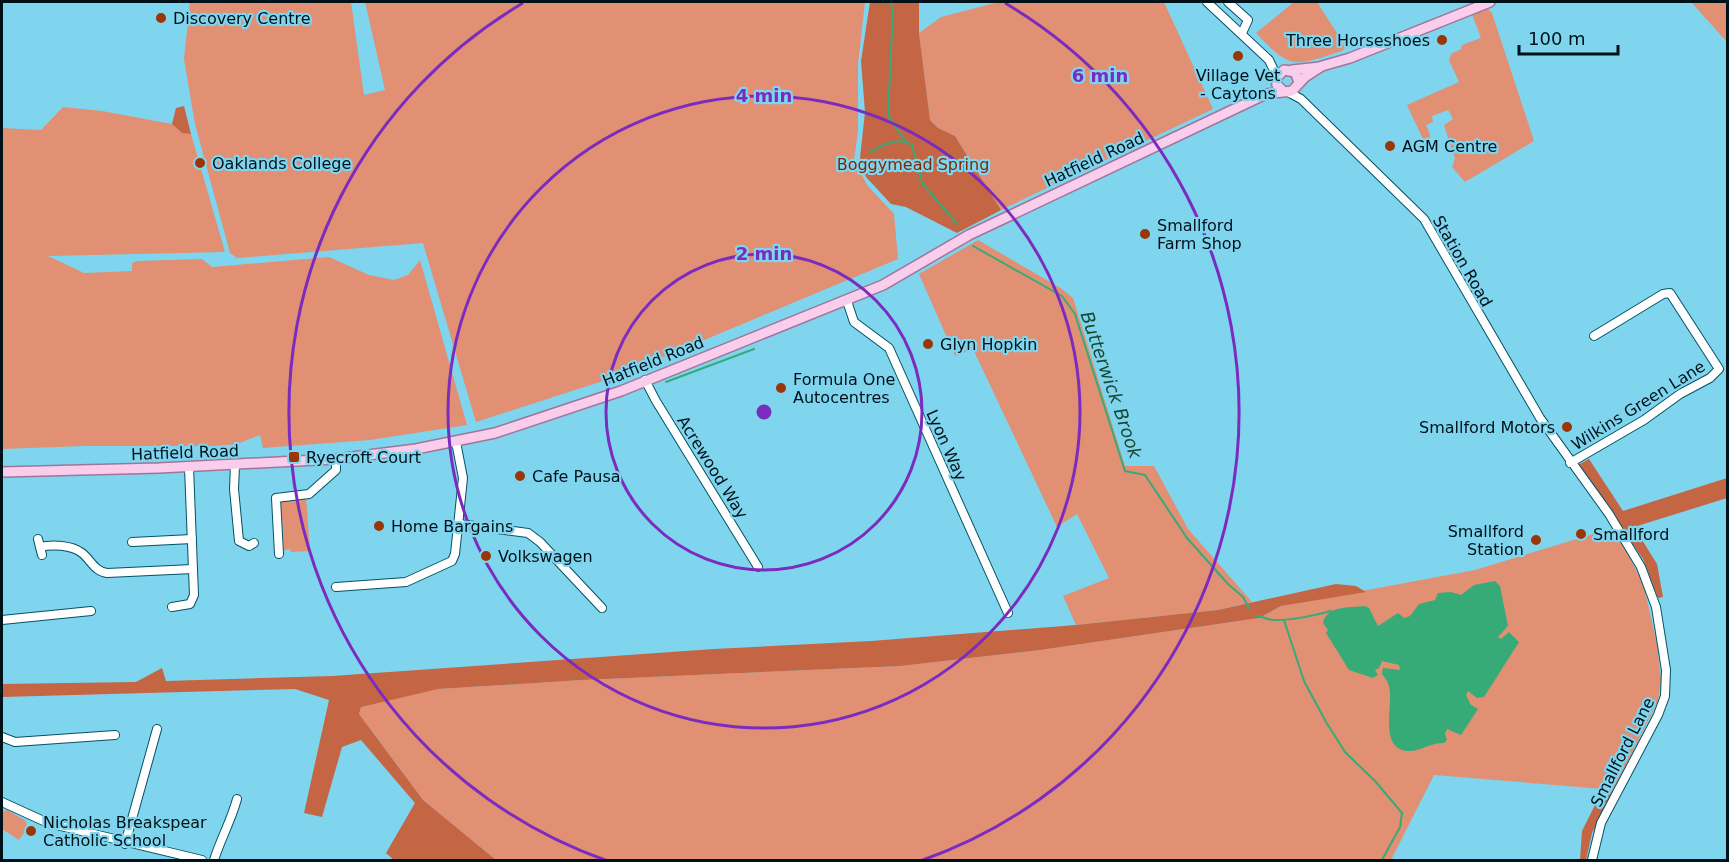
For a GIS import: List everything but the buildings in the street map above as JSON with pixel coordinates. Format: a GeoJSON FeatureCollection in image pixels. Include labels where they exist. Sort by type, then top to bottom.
{"type":"FeatureCollection","features":[{"type":"Feature","properties":{"kind":"main road"},"geometry":{"type":"LineString","coordinates":[[1266,94],[1277,77],[1289,70],[1322,66],[1350,58],[1491,2]]}},
{"type":"Feature","properties":{"kind":"main road"},"geometry":{"type":"LineString","coordinates":[[1277,77],[1278,85],[1285,91],[1322,66]]}},
{"type":"Feature","properties":{"kind":"main road"},"geometry":{"type":"LineString","coordinates":[[1289,70],[1298,75],[1298,84]]}},
{"type":"Feature","properties":{"kind":"main road","name":"Hatfield Road"},"geometry":{"type":"LineString","coordinates":[[2,472],[189,467],[336,459],[456,442],[546,417],[847,301],[898,278],[969,235],[1266,94],[1285,91]]}},
{"type":"Feature","properties":{"kind":"street"},"geometry":{"type":"LineString","coordinates":[[1208,2],[1269,60],[1289,70]]}},
{"type":"Feature","properties":{"kind":"street"},"geometry":{"type":"LineString","coordinates":[[1228,2],[1248,20],[1242,33]]}},
{"type":"Feature","properties":{"kind":"street"},"geometry":{"type":"LineString","coordinates":[[1269,60],[1277,77]]}},
{"type":"Feature","properties":{"kind":"street","name":"Station Road"},"geometry":{"type":"LineString","coordinates":[[1298,84],[1301,99]]}},
{"type":"Feature","properties":{"kind":"street","name":"Station Road"},"geometry":{"type":"LineString","coordinates":[[1285,91],[1301,99],[1424,219],[1550,433]]}},
{"type":"Feature","properties":{"kind":"street","name":"Wilkins Green Lane"},"geometry":{"type":"LineString","coordinates":[[1570,463],[1644,420],[1680,394],[1710,378],[1719,369],[1670,293],[1663,294],[1594,336]]}},
{"type":"Feature","properties":{"kind":"street","name":"Lyon Way"},"geometry":{"type":"LineString","coordinates":[[847,301],[854,322],[889,348],[1008,613]]}},
{"type":"Feature","properties":{"kind":"street","name":"Acrewood Way"},"geometry":{"type":"LineString","coordinates":[[645,380],[758,567]]}},
{"type":"Feature","properties":{"kind":"street","name":"Smallford Lane"},"geometry":{"type":"LineString","coordinates":[[1550,433],[1611,517],[1616,529],[1641,567],[1652,593],[1666,683],[1658,715],[1601,823],[1592,861]]}},
{"type":"Feature","properties":{"kind":"street"},"geometry":{"type":"LineString","coordinates":[[336,587],[406,582],[448,564],[455,554],[463,478],[456,442]]}},
{"type":"Feature","properties":{"kind":"street"},"geometry":{"type":"LineString","coordinates":[[279,554],[276,498],[309,494],[336,474],[336,459]]}},
{"type":"Feature","properties":{"kind":"street"},"geometry":{"type":"LineString","coordinates":[[235,465],[234,489],[239,541],[249,546],[255,543]]}},
{"type":"Feature","properties":{"kind":"street"},"geometry":{"type":"LineString","coordinates":[[172,607],[185,606],[193,600],[194,569],[189,467]]}},
{"type":"Feature","properties":{"kind":"street"},"geometry":{"type":"LineString","coordinates":[[459,524],[528,533],[540,542],[602,608]]}},
{"type":"Feature","properties":{"kind":"street"},"geometry":{"type":"LineString","coordinates":[[132,542],[192,539]]}},
{"type":"Feature","properties":{"kind":"street"},"geometry":{"type":"LineString","coordinates":[[42,555],[39,543],[77,550],[102,573],[194,569]]}},
{"type":"Feature","properties":{"kind":"street"},"geometry":{"type":"LineString","coordinates":[[2,620],[91,611]]}},
{"type":"Feature","properties":{"kind":"street"},"geometry":{"type":"LineString","coordinates":[[124,844],[157,729]]}},
{"type":"Feature","properties":{"kind":"street"},"geometry":{"type":"LineString","coordinates":[[2,737],[15,742],[115,735]]}},
{"type":"Feature","properties":{"kind":"street"},"geometry":{"type":"LineString","coordinates":[[214,861],[223,829],[231,822],[237,798]]}},
{"type":"Feature","properties":{"kind":"street"},"geometry":{"type":"LineString","coordinates":[[2,802],[48,824],[202,861]]}},
{"type":"Feature","properties":{"kind":"shaded area"},"geometry":{"type":"Polygon","coordinates":[[[190,2],[351,2],[364,95],[385,90],[365,2],[865,2],[858,64],[858,131],[854,160],[867,185],[894,214],[898,259],[618,376],[476,422],[423,243],[237,258],[230,253],[195,124],[184,59],[190,2]]]}},
{"type":"Feature","properties":{"kind":"shaded area"},"geometry":{"type":"Polygon","coordinates":[[[999,2],[1164,2],[1213,109],[1001,210],[955,136],[938,128],[930,120],[919,33],[941,17],[999,2]]]}},
{"type":"Feature","properties":{"kind":"shaded area"},"geometry":{"type":"Polygon","coordinates":[[[1294,2],[1317,2],[1346,47],[1342,51],[1303,62],[1294,62],[1278,54],[1256,33],[1294,2]]]}},
{"type":"Feature","properties":{"kind":"shaded area"},"geometry":{"type":"Polygon","coordinates":[[[1691,2],[1727,2],[1727,42],[1691,2]]]}},
{"type":"Feature","properties":{"kind":"shaded area"},"geometry":{"type":"Polygon","coordinates":[[[1487,8],[1492,13],[1534,141],[1465,182],[1452,167],[1455,159],[1444,125],[1453,119],[1448,110],[1432,116],[1433,122],[1426,125],[1430,135],[1429,144],[1422,137],[1407,105],[1459,82],[1449,60],[1451,54],[1461,49],[1462,45],[1481,38],[1472,14],[1487,8]]]}},
{"type":"Feature","properties":{"kind":"shaded area"},"geometry":{"type":"Polygon","coordinates":[[[63,107],[102,111],[172,124],[182,133],[191,134],[225,252],[48,256],[84,273],[132,271],[132,263],[137,261],[202,259],[212,267],[329,257],[369,275],[394,280],[408,275],[420,260],[467,425],[370,440],[263,448],[260,435],[237,444],[216,446],[83,446],[2,449],[2,128],[41,130],[63,107]]]}},
{"type":"Feature","properties":{"kind":"shaded area"},"geometry":{"type":"Polygon","coordinates":[[[978,240],[1062,289],[1073,298],[1125,466],[1154,466],[1188,529],[1252,602],[1218,610],[1076,625],[1063,596],[1109,578],[1077,514],[1057,527],[973,349],[955,356],[919,274],[978,240]]]}},
{"type":"Feature","properties":{"kind":"shaded area"},"geometry":{"type":"Polygon","coordinates":[[[306,497],[310,551],[284,550],[281,502],[306,497]]]}},
{"type":"Feature","properties":{"kind":"shaded area"},"geometry":{"type":"Polygon","coordinates":[[[1603,531],[1611,531],[1625,549],[1643,583],[1657,644],[1661,680],[1658,701],[1612,793],[1603,789],[1434,775],[1391,860],[496,860],[423,800],[359,714],[361,707],[367,704],[438,689],[582,680],[900,666],[1040,650],[1259,618],[1281,606],[1475,570],[1603,531]]]}},
{"type":"Feature","properties":{"kind":"shaded area"},"geometry":{"type":"Polygon","coordinates":[[[1495,581],[1500,586],[1508,626],[1498,637],[1501,639],[1509,632],[1519,642],[1484,697],[1477,698],[1468,691],[1466,695],[1471,705],[1478,709],[1461,735],[1447,729],[1445,734],[1447,740],[1444,743],[1412,751],[1399,748],[1393,743],[1390,734],[1389,686],[1382,674],[1383,668],[1400,670],[1399,665],[1382,661],[1379,668],[1375,670],[1378,675],[1373,678],[1349,670],[1326,633],[1328,630],[1323,623],[1325,617],[1340,608],[1365,606],[1369,608],[1378,626],[1398,613],[1404,618],[1410,616],[1419,604],[1435,600],[1438,593],[1451,592],[1461,595],[1474,585],[1495,581]]]}},
{"type":"Feature","properties":{"kind":"shaded area"},"geometry":{"type":"Polygon","coordinates":[[[7,810],[26,821],[27,828],[19,840],[2,829],[2,812],[7,810]]]}},
{"type":"Feature","properties":{"kind":"green space","name":"Boggymead Spring"},"geometry":{"type":"Polygon","coordinates":[[[870,2],[919,2],[919,33],[930,120],[938,128],[955,136],[1001,210],[957,233],[906,207],[891,204],[866,177],[860,158],[865,112],[861,61],[870,2]]]}},
{"type":"Feature","properties":{"kind":"green space"},"geometry":{"type":"Polygon","coordinates":[[[184,106],[191,134],[182,133],[172,124],[176,108],[184,106]]]}},
{"type":"Feature","properties":{"kind":"green space"},"geometry":{"type":"Polygon","coordinates":[[[1589,459],[1623,511],[1727,478],[1727,498],[1634,527],[1657,564],[1663,597],[1658,598],[1643,559],[1578,465],[1589,459]]]}},
{"type":"Feature","properties":{"kind":"green space"},"geometry":{"type":"Polygon","coordinates":[[[1336,584],[1356,586],[1366,592],[1281,606],[1259,618],[1040,650],[900,666],[582,680],[438,689],[361,707],[359,714],[423,800],[496,860],[394,860],[386,853],[415,803],[361,740],[342,747],[322,817],[304,813],[329,700],[295,689],[2,697],[2,684],[136,682],[162,668],[166,681],[332,676],[714,649],[871,641],[1076,625],[1218,610],[1336,584]]]}},
{"type":"Feature","properties":{"kind":"green space"},"geometry":{"type":"Polygon","coordinates":[[[1603,789],[1612,793],[1592,833],[1586,860],[1580,860],[1582,831],[1603,789]]]}},
{"type":"Feature","properties":{"kind":"waterway","name":"Butterwick Brook"},"geometry":{"type":"LineString","coordinates":[[890,2],[893,10],[888,115],[905,141]]}},
{"type":"Feature","properties":{"kind":"waterway","name":"Butterwick Brook"},"geometry":{"type":"LineString","coordinates":[[870,152],[896,141],[912,145],[922,183],[957,224]]}},
{"type":"Feature","properties":{"kind":"waterway","name":"Butterwick Brook"},"geometry":{"type":"LineString","coordinates":[[973,246],[1062,296],[1075,314],[1125,471],[1145,475],[1187,538],[1228,584],[1243,597],[1249,608]]}},
{"type":"Feature","properties":{"kind":"waterway"},"geometry":{"type":"LineString","coordinates":[[666,382],[754,349]]}},
{"type":"Feature","properties":{"kind":"waterway"},"geometry":{"type":"LineString","coordinates":[[1256,616],[1280,620],[1331,611]]}},
{"type":"Feature","properties":{"kind":"waterway","name":"Butterwick Brook"},"geometry":{"type":"LineString","coordinates":[[1284,620],[1304,681],[1326,722],[1345,752],[1375,781],[1402,813],[1400,827],[1382,860]]}},
{"type":"Feature","properties":{"kind":"place","name":"Discovery Centre"},"geometry":{"type":"Point","coordinates":[161,18]}},
{"type":"Feature","properties":{"kind":"place","name":"Three Horseshoes"},"geometry":{"type":"Point","coordinates":[1442,40]}},
{"type":"Feature","properties":{"kind":"place","name":"Village Vet - Caytons"},"geometry":{"type":"Point","coordinates":[1238,56]}},
{"type":"Feature","properties":{"kind":"place","name":"AGM Centre"},"geometry":{"type":"Point","coordinates":[1390,146]}},
{"type":"Feature","properties":{"kind":"place","name":"Oaklands College"},"geometry":{"type":"Point","coordinates":[200,163]}},
{"type":"Feature","properties":{"kind":"place","name":"Smallford Farm Shop"},"geometry":{"type":"Point","coordinates":[1145,234]}},
{"type":"Feature","properties":{"kind":"place","name":"Glyn Hopkin"},"geometry":{"type":"Point","coordinates":[928,344]}},
{"type":"Feature","properties":{"kind":"place","name":"Formula One Autocentres"},"geometry":{"type":"Point","coordinates":[781,388]}},
{"type":"Feature","properties":{"kind":"place","name":"Smallford Motors"},"geometry":{"type":"Point","coordinates":[1567,427]}},
{"type":"Feature","properties":{"kind":"place","name":"Ryecroft Court"},"geometry":{"type":"Point","coordinates":[294,457]}},
{"type":"Feature","properties":{"kind":"place","name":"Cafe Pausa"},"geometry":{"type":"Point","coordinates":[520,476]}},
{"type":"Feature","properties":{"kind":"place","name":"Home Bargains"},"geometry":{"type":"Point","coordinates":[379,526]}},
{"type":"Feature","properties":{"kind":"place","name":"Smallford"},"geometry":{"type":"Point","coordinates":[1581,534]}},
{"type":"Feature","properties":{"kind":"place","name":"Smallford Station"},"geometry":{"type":"Point","coordinates":[1536,540]}},
{"type":"Feature","properties":{"kind":"place","name":"Volkswagen"},"geometry":{"type":"Point","coordinates":[486,556]}},
{"type":"Feature","properties":{"kind":"place","name":"Nicholas Breakspear Catholic School"},"geometry":{"type":"Point","coordinates":[31,831]}}]}
